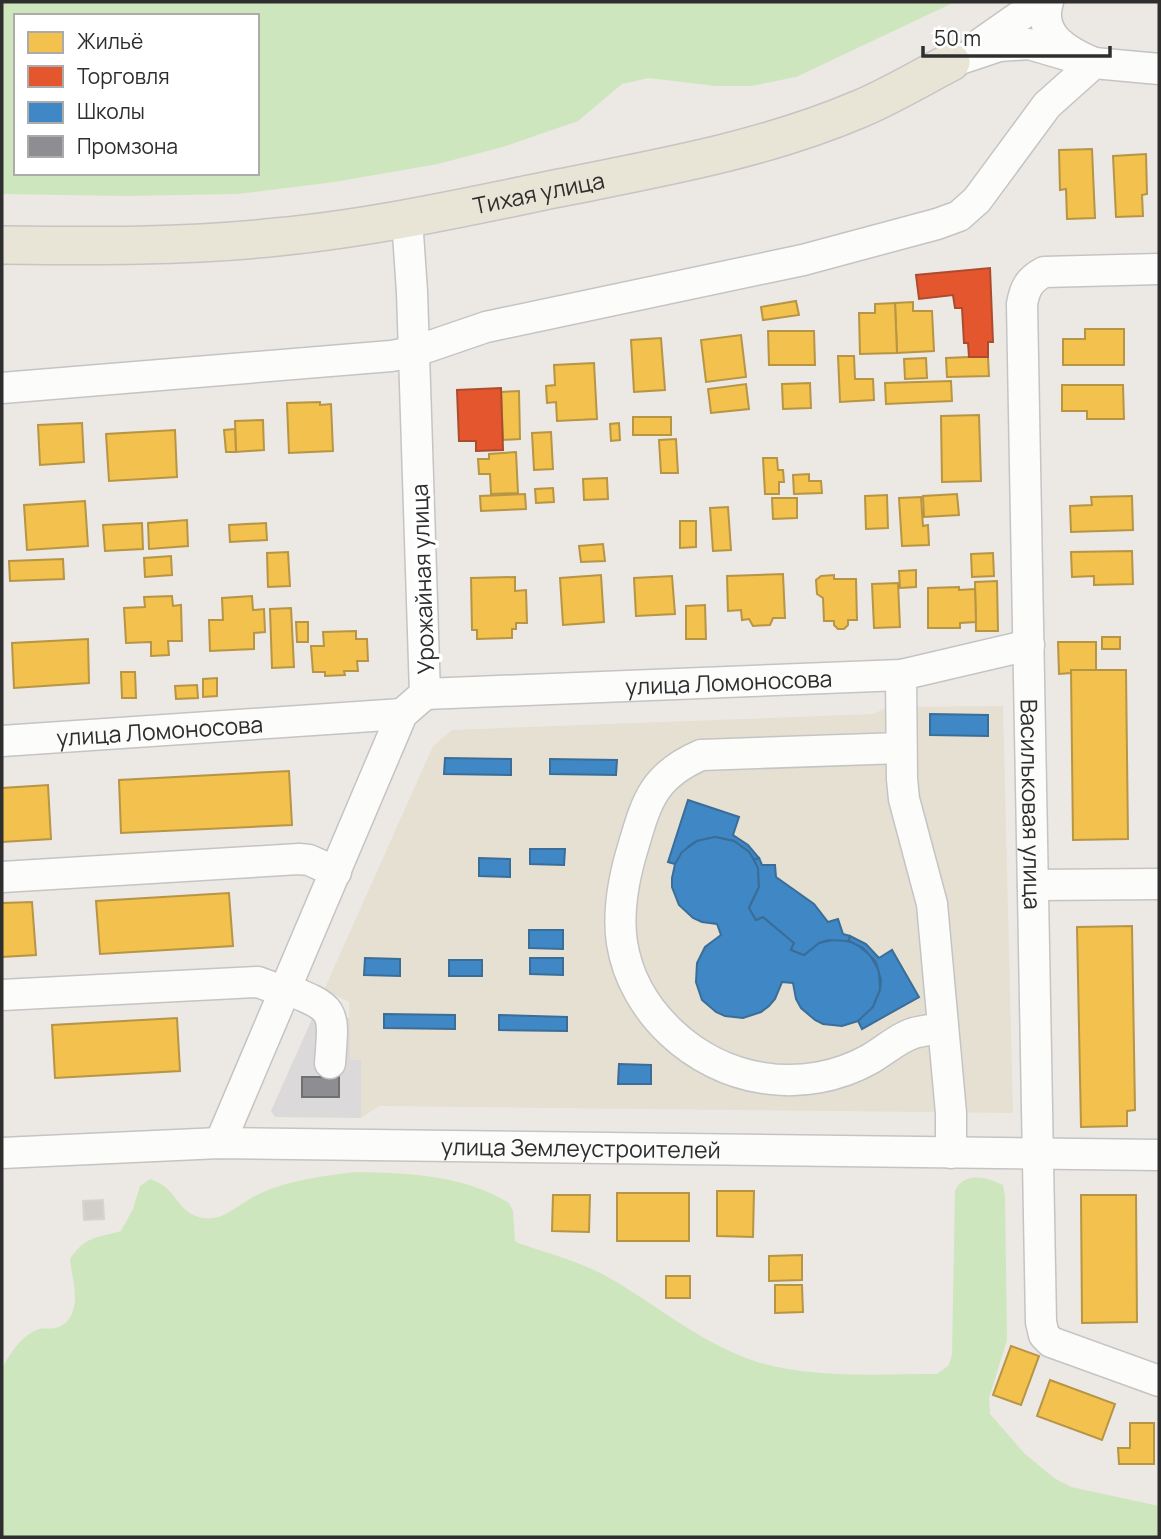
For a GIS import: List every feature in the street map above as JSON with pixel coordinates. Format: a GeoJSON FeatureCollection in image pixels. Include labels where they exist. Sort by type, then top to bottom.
{"type":"FeatureCollection","features":[{"type":"Feature","properties":{"kind":"main road","name":"Тихая улица"},"geometry":{"type":"LineString","coordinates":[[2,245],[131,246],[206,243],[279,237],[407,219],[615,177],[780,137],[858,110],[951,62]]}},
{"type":"Feature","properties":{"kind":"street","name":"Тихая улица"},"geometry":{"type":"LineString","coordinates":[[951,62],[1040,2]]}},
{"type":"Feature","properties":{"kind":"street"},"geometry":{"type":"LineString","coordinates":[[1048,2],[1045,19],[1051,34],[1067,49],[1094,63]]}},
{"type":"Feature","properties":{"kind":"street"},"geometry":{"type":"LineString","coordinates":[[951,62],[999,46],[1029,44],[1094,63],[1159,69]]}},
{"type":"Feature","properties":{"kind":"street"},"geometry":{"type":"LineString","coordinates":[[2,388],[377,358],[414,352],[486,327],[803,260],[925,228],[959,216],[977,200],[1047,105],[1094,63]]}},
{"type":"Feature","properties":{"kind":"street","name":"Урожайная улица"},"geometry":{"type":"LineString","coordinates":[[220,1143],[402,714],[425,694],[407,219]]}},
{"type":"Feature","properties":{"kind":"street","name":"Васильковая улица"},"geometry":{"type":"LineString","coordinates":[[1159,269],[1044,272],[1032,278],[1024,289],[1022,304],[1038,1154],[1044,1335],[1051,1342],[1159,1381]]}},
{"type":"Feature","properties":{"kind":"street","name":"улица Ломоносова"},"geometry":{"type":"LineString","coordinates":[[425,694],[901,675],[1029,645]]}},
{"type":"Feature","properties":{"kind":"street"},"geometry":{"type":"LineString","coordinates":[[901,675],[904,799],[932,904],[951,1114],[951,1153]]}},
{"type":"Feature","properties":{"kind":"street","name":"улица Ломоносова"},"geometry":{"type":"LineString","coordinates":[[2,741],[402,714]]}},
{"type":"Feature","properties":{"kind":"street"},"geometry":{"type":"LineString","coordinates":[[901,748],[701,755],[682,764],[665,776],[644,808],[622,891],[622,941],[626,963],[635,984],[648,1007],[668,1031],[713,1063],[740,1073],[763,1078],[812,1079],[839,1073],[869,1059],[909,1034],[943,1028]]}},
{"type":"Feature","properties":{"kind":"street"},"geometry":{"type":"LineString","coordinates":[[2,877],[299,859],[309,860],[335,872]]}},
{"type":"Feature","properties":{"kind":"street"},"geometry":{"type":"LineString","coordinates":[[1033,885],[1159,884]]}},
{"type":"Feature","properties":{"kind":"street"},"geometry":{"type":"LineString","coordinates":[[2,995],[258,982],[321,1004],[330,1013],[333,1024],[330,1063]]}},
{"type":"Feature","properties":{"kind":"street","name":"улица Землеустроителей"},"geometry":{"type":"LineString","coordinates":[[2,1153],[220,1143],[1159,1156]]}},
{"type":"Feature","properties":{"kind":"shaded area"},"geometry":{"type":"Polygon","coordinates":[[[1003,706],[1013,1113],[379,1106],[361,1118],[361,1060],[350,1060],[349,1002],[324,990],[433,746],[452,730],[873,714],[888,707],[1003,706]]]}},
{"type":"Feature","properties":{"kind":"shaded area"},"geometry":{"type":"Polygon","coordinates":[[[350,1018],[350,1060],[361,1060],[361,1118],[275,1117],[271,1111],[312,1019],[350,1018]]]}},
{"type":"Feature","properties":{"kind":"green space"},"geometry":{"type":"Polygon","coordinates":[[[2,2],[955,2],[796,77],[751,86],[715,86],[649,78],[622,84],[578,121],[506,146],[438,164],[334,182],[237,194],[2,194],[2,2]]]}},
{"type":"Feature","properties":{"kind":"green space"},"geometry":{"type":"Polygon","coordinates":[[[356,1172],[436,1177],[473,1186],[509,1203],[513,1211],[515,1241],[518,1243],[602,1274],[724,1348],[763,1364],[787,1369],[863,1375],[937,1374],[949,1365],[952,1354],[955,1191],[964,1180],[970,1178],[997,1182],[1003,1185],[1005,1197],[1007,1340],[989,1398],[990,1414],[1024,1453],[1054,1478],[1071,1487],[1159,1506],[1159,1537],[2,1537],[2,1369],[12,1351],[27,1336],[39,1329],[61,1326],[71,1316],[75,1297],[70,1259],[76,1251],[92,1239],[121,1231],[133,1209],[140,1186],[150,1179],[166,1187],[191,1214],[215,1218],[257,1195],[281,1186],[306,1179],[356,1172]]]}},
{"type":"Feature","properties":{"kind":"building: Жильё"},"geometry":{"type":"Polygon","coordinates":[[[1092,149],[1095,218],[1067,219],[1066,189],[1060,190],[1059,150],[1092,149]]]}},
{"type":"Feature","properties":{"kind":"building: Жильё"},"geometry":{"type":"Polygon","coordinates":[[[1146,154],[1147,194],[1142,195],[1143,216],[1116,217],[1113,156],[1146,154]]]}},
{"type":"Feature","properties":{"kind":"building: Жильё"},"geometry":{"type":"Polygon","coordinates":[[[796,301],[799,315],[763,320],[761,307],[796,301]]]}},
{"type":"Feature","properties":{"kind":"building: Жильё"},"geometry":{"type":"Polygon","coordinates":[[[913,302],[913,311],[932,311],[934,351],[897,353],[895,303],[913,302]]]}},
{"type":"Feature","properties":{"kind":"building: Жильё"},"geometry":{"type":"Polygon","coordinates":[[[895,303],[897,353],[860,354],[859,313],[875,313],[875,304],[895,303]]]}},
{"type":"Feature","properties":{"kind":"building: Жильё"},"geometry":{"type":"Polygon","coordinates":[[[1085,329],[1124,329],[1124,365],[1063,365],[1063,339],[1085,339],[1085,329]]]}},
{"type":"Feature","properties":{"kind":"building: Жильё"},"geometry":{"type":"Polygon","coordinates":[[[768,331],[814,331],[815,365],[769,365],[768,331]]]}},
{"type":"Feature","properties":{"kind":"building: Жильё"},"geometry":{"type":"Polygon","coordinates":[[[741,335],[746,377],[706,382],[701,340],[741,335]]]}},
{"type":"Feature","properties":{"kind":"building: Жильё"},"geometry":{"type":"Polygon","coordinates":[[[661,338],[665,390],[634,392],[631,340],[661,338]]]}},
{"type":"Feature","properties":{"kind":"building: Жильё"},"geometry":{"type":"Polygon","coordinates":[[[838,356],[854,356],[855,379],[873,379],[874,400],[840,402],[838,356]]]}},
{"type":"Feature","properties":{"kind":"building: Жильё"},"geometry":{"type":"Polygon","coordinates":[[[988,357],[989,376],[947,377],[946,358],[988,357]]]}},
{"type":"Feature","properties":{"kind":"building: Жильё"},"geometry":{"type":"Polygon","coordinates":[[[926,358],[927,378],[905,379],[904,359],[926,358]]]}},
{"type":"Feature","properties":{"kind":"building: Жильё"},"geometry":{"type":"Polygon","coordinates":[[[594,363],[597,419],[557,421],[556,402],[547,403],[546,386],[555,385],[554,365],[594,363]]]}},
{"type":"Feature","properties":{"kind":"building: Жильё"},"geometry":{"type":"Polygon","coordinates":[[[951,381],[952,401],[886,404],[885,383],[951,381]]]}},
{"type":"Feature","properties":{"kind":"building: Жильё"},"geometry":{"type":"Polygon","coordinates":[[[810,383],[811,408],[783,409],[782,384],[810,383]]]}},
{"type":"Feature","properties":{"kind":"building: Жильё"},"geometry":{"type":"Polygon","coordinates":[[[746,384],[749,409],[711,413],[708,389],[746,384]]]}},
{"type":"Feature","properties":{"kind":"building: Жильё"},"geometry":{"type":"Polygon","coordinates":[[[1062,385],[1123,385],[1124,419],[1087,419],[1087,411],[1062,411],[1062,385]]]}},
{"type":"Feature","properties":{"kind":"building: Жильё"},"geometry":{"type":"Polygon","coordinates":[[[519,391],[520,439],[503,440],[501,392],[519,391]]]}},
{"type":"Feature","properties":{"kind":"building: Жильё"},"geometry":{"type":"Polygon","coordinates":[[[320,402],[320,405],[331,404],[333,451],[289,453],[287,403],[320,402]]]}},
{"type":"Feature","properties":{"kind":"building: Жильё"},"geometry":{"type":"Polygon","coordinates":[[[979,415],[981,481],[942,482],[941,416],[979,415]]]}},
{"type":"Feature","properties":{"kind":"building: Жильё"},"geometry":{"type":"Polygon","coordinates":[[[633,417],[671,417],[671,435],[633,435],[633,417]]]}},
{"type":"Feature","properties":{"kind":"building: Жильё"},"geometry":{"type":"Polygon","coordinates":[[[263,420],[264,450],[236,452],[235,421],[263,420]]]}},
{"type":"Feature","properties":{"kind":"building: Жильё"},"geometry":{"type":"Polygon","coordinates":[[[82,423],[84,462],[40,465],[38,425],[82,423]]]}},
{"type":"Feature","properties":{"kind":"building: Жильё"},"geometry":{"type":"Polygon","coordinates":[[[619,423],[620,440],[611,441],[610,424],[619,423]]]}},
{"type":"Feature","properties":{"kind":"building: Жильё"},"geometry":{"type":"Polygon","coordinates":[[[235,429],[236,452],[226,452],[224,430],[235,429]]]}},
{"type":"Feature","properties":{"kind":"building: Жильё"},"geometry":{"type":"Polygon","coordinates":[[[175,430],[177,477],[109,481],[106,434],[175,430]]]}},
{"type":"Feature","properties":{"kind":"building: Жильё"},"geometry":{"type":"Polygon","coordinates":[[[551,432],[553,469],[534,470],[532,433],[551,432]]]}},
{"type":"Feature","properties":{"kind":"building: Жильё"},"geometry":{"type":"Polygon","coordinates":[[[676,439],[678,473],[661,473],[659,440],[676,439]]]}},
{"type":"Feature","properties":{"kind":"building: Жильё"},"geometry":{"type":"Polygon","coordinates":[[[516,452],[518,493],[491,494],[490,474],[479,474],[478,459],[489,459],[489,454],[516,452]]]}},
{"type":"Feature","properties":{"kind":"building: Жильё"},"geometry":{"type":"Polygon","coordinates":[[[763,458],[777,458],[778,470],[783,470],[784,482],[779,482],[779,494],[765,494],[763,458]]]}},
{"type":"Feature","properties":{"kind":"building: Жильё"},"geometry":{"type":"Polygon","coordinates":[[[809,474],[809,481],[821,481],[822,493],[794,494],[793,475],[809,474]]]}},
{"type":"Feature","properties":{"kind":"building: Жильё"},"geometry":{"type":"Polygon","coordinates":[[[607,478],[608,499],[584,500],[583,479],[607,478]]]}},
{"type":"Feature","properties":{"kind":"building: Жильё"},"geometry":{"type":"Polygon","coordinates":[[[553,488],[554,502],[536,503],[535,489],[553,488]]]}},
{"type":"Feature","properties":{"kind":"building: Жильё"},"geometry":{"type":"Polygon","coordinates":[[[525,494],[526,509],[481,511],[480,496],[525,494]]]}},
{"type":"Feature","properties":{"kind":"building: Жильё"},"geometry":{"type":"Polygon","coordinates":[[[957,494],[959,515],[924,517],[923,496],[957,494]]]}},
{"type":"Feature","properties":{"kind":"building: Жильё"},"geometry":{"type":"Polygon","coordinates":[[[887,495],[888,528],[866,529],[865,496],[887,495]]]}},
{"type":"Feature","properties":{"kind":"building: Жильё"},"geometry":{"type":"Polygon","coordinates":[[[1132,496],[1133,530],[1071,532],[1070,506],[1092,505],[1091,497],[1132,496]]]}},
{"type":"Feature","properties":{"kind":"building: Жильё"},"geometry":{"type":"Polygon","coordinates":[[[921,497],[923,526],[928,525],[929,545],[902,546],[899,498],[921,497]]]}},
{"type":"Feature","properties":{"kind":"building: Жильё"},"geometry":{"type":"Polygon","coordinates":[[[772,498],[797,498],[797,518],[773,519],[772,498]]]}},
{"type":"Feature","properties":{"kind":"building: Жильё"},"geometry":{"type":"Polygon","coordinates":[[[85,501],[88,546],[27,550],[24,505],[85,501]]]}},
{"type":"Feature","properties":{"kind":"building: Жильё"},"geometry":{"type":"Polygon","coordinates":[[[728,507],[731,550],[713,551],[710,508],[728,507]]]}},
{"type":"Feature","properties":{"kind":"building: Жильё"},"geometry":{"type":"Polygon","coordinates":[[[187,520],[188,546],[149,549],[148,523],[187,520]]]}},
{"type":"Feature","properties":{"kind":"building: Жильё"},"geometry":{"type":"Polygon","coordinates":[[[680,521],[696,521],[696,547],[680,548],[680,521]]]}},
{"type":"Feature","properties":{"kind":"building: Жильё"},"geometry":{"type":"Polygon","coordinates":[[[142,523],[143,549],[105,551],[103,525],[142,523]]]}},
{"type":"Feature","properties":{"kind":"building: Жильё"},"geometry":{"type":"Polygon","coordinates":[[[266,523],[267,540],[230,542],[229,525],[266,523]]]}},
{"type":"Feature","properties":{"kind":"building: Жильё"},"geometry":{"type":"Polygon","coordinates":[[[603,544],[605,561],[581,562],[579,546],[603,544]]]}},
{"type":"Feature","properties":{"kind":"building: Жильё"},"geometry":{"type":"Polygon","coordinates":[[[1132,551],[1133,584],[1094,585],[1094,576],[1072,577],[1071,552],[1132,551]]]}},
{"type":"Feature","properties":{"kind":"building: Жильё"},"geometry":{"type":"Polygon","coordinates":[[[288,552],[290,586],[268,587],[267,553],[288,552]]]}},
{"type":"Feature","properties":{"kind":"building: Жильё"},"geometry":{"type":"Polygon","coordinates":[[[993,553],[994,576],[972,577],[971,554],[993,553]]]}},
{"type":"Feature","properties":{"kind":"building: Жильё"},"geometry":{"type":"Polygon","coordinates":[[[171,556],[172,575],[145,577],[144,558],[171,556]]]}},
{"type":"Feature","properties":{"kind":"building: Жильё"},"geometry":{"type":"Polygon","coordinates":[[[63,559],[64,579],[10,581],[9,561],[63,559]]]}},
{"type":"Feature","properties":{"kind":"building: Жильё"},"geometry":{"type":"Polygon","coordinates":[[[916,570],[916,587],[900,588],[899,571],[916,570]]]}},
{"type":"Feature","properties":{"kind":"building: Жильё"},"geometry":{"type":"Polygon","coordinates":[[[783,574],[785,618],[773,618],[770,625],[753,626],[749,619],[742,620],[741,610],[728,611],[727,576],[783,574]]]}},
{"type":"Feature","properties":{"kind":"building: Жильё"},"geometry":{"type":"Polygon","coordinates":[[[601,575],[604,622],[563,625],[560,578],[601,575]]]}},
{"type":"Feature","properties":{"kind":"building: Жильё"},"geometry":{"type":"Polygon","coordinates":[[[834,575],[834,579],[856,579],[857,620],[848,620],[844,629],[838,629],[834,621],[824,621],[823,598],[817,594],[816,580],[821,576],[834,575]]]}},
{"type":"Feature","properties":{"kind":"building: Жильё"},"geometry":{"type":"Polygon","coordinates":[[[672,576],[675,614],[636,616],[634,578],[672,576]]]}},
{"type":"Feature","properties":{"kind":"building: Жильё"},"geometry":{"type":"Polygon","coordinates":[[[515,577],[515,591],[526,590],[527,623],[516,623],[516,629],[512,629],[512,638],[477,639],[477,630],[472,630],[471,578],[515,577]]]}},
{"type":"Feature","properties":{"kind":"building: Жильё"},"geometry":{"type":"Polygon","coordinates":[[[997,581],[998,631],[976,631],[975,582],[997,581]]]}},
{"type":"Feature","properties":{"kind":"building: Жильё"},"geometry":{"type":"Polygon","coordinates":[[[898,583],[900,627],[874,628],[872,584],[898,583]]]}},
{"type":"Feature","properties":{"kind":"building: Жильё"},"geometry":{"type":"Polygon","coordinates":[[[959,587],[959,590],[975,589],[976,622],[960,623],[960,628],[928,628],[928,588],[959,587]]]}},
{"type":"Feature","properties":{"kind":"building: Жильё"},"geometry":{"type":"Polygon","coordinates":[[[172,596],[173,606],[181,605],[182,641],[168,641],[169,655],[151,656],[151,642],[126,643],[124,608],[145,607],[144,597],[172,596]]]}},
{"type":"Feature","properties":{"kind":"building: Жильё"},"geometry":{"type":"Polygon","coordinates":[[[252,596],[253,610],[264,609],[265,632],[254,633],[254,649],[210,651],[209,620],[223,620],[222,598],[252,596]]]}},
{"type":"Feature","properties":{"kind":"building: Жильё"},"geometry":{"type":"Polygon","coordinates":[[[705,605],[706,639],[686,639],[686,606],[705,605]]]}},
{"type":"Feature","properties":{"kind":"building: Жильё"},"geometry":{"type":"Polygon","coordinates":[[[291,608],[294,667],[272,668],[270,609],[291,608]]]}},
{"type":"Feature","properties":{"kind":"building: Жильё"},"geometry":{"type":"Polygon","coordinates":[[[296,622],[308,622],[308,642],[297,642],[296,622]]]}},
{"type":"Feature","properties":{"kind":"building: Жильё"},"geometry":{"type":"Polygon","coordinates":[[[356,631],[356,639],[367,639],[368,661],[357,661],[358,671],[325,676],[325,672],[313,672],[311,646],[324,646],[323,632],[356,631]]]}},
{"type":"Feature","properties":{"kind":"building: Жильё"},"geometry":{"type":"Polygon","coordinates":[[[1102,637],[1120,637],[1120,649],[1102,649],[1102,637]]]}},
{"type":"Feature","properties":{"kind":"building: Жильё"},"geometry":{"type":"Polygon","coordinates":[[[88,639],[89,683],[14,688],[12,643],[88,639]]]}},
{"type":"Feature","properties":{"kind":"building: Жильё"},"geometry":{"type":"Polygon","coordinates":[[[1058,642],[1096,642],[1096,670],[1071,670],[1071,673],[1059,674],[1058,642]]]}},
{"type":"Feature","properties":{"kind":"building: Жильё"},"geometry":{"type":"Polygon","coordinates":[[[1071,670],[1126,670],[1128,839],[1073,840],[1071,670]]]}},
{"type":"Feature","properties":{"kind":"building: Жильё"},"geometry":{"type":"Polygon","coordinates":[[[121,672],[135,672],[136,698],[122,698],[121,672]]]}},
{"type":"Feature","properties":{"kind":"building: Жильё"},"geometry":{"type":"Polygon","coordinates":[[[217,678],[217,696],[203,697],[203,679],[217,678]]]}},
{"type":"Feature","properties":{"kind":"building: Жильё"},"geometry":{"type":"Polygon","coordinates":[[[197,685],[198,698],[176,699],[175,686],[197,685]]]}},
{"type":"Feature","properties":{"kind":"building: Жильё"},"geometry":{"type":"Polygon","coordinates":[[[289,771],[292,825],[121,833],[119,780],[289,771]]]}},
{"type":"Feature","properties":{"kind":"building: Жильё"},"geometry":{"type":"Polygon","coordinates":[[[48,785],[51,839],[2,842],[2,788],[48,785]]]}},
{"type":"Feature","properties":{"kind":"building: Жильё"},"geometry":{"type":"Polygon","coordinates":[[[229,893],[233,946],[100,954],[96,901],[229,893]]]}},
{"type":"Feature","properties":{"kind":"building: Жильё"},"geometry":{"type":"Polygon","coordinates":[[[32,902],[36,955],[2,957],[2,903],[32,902]]]}},
{"type":"Feature","properties":{"kind":"building: Жильё"},"geometry":{"type":"Polygon","coordinates":[[[1132,926],[1135,1110],[1127,1111],[1127,1126],[1081,1127],[1077,927],[1132,926]]]}},
{"type":"Feature","properties":{"kind":"building: Жильё"},"geometry":{"type":"Polygon","coordinates":[[[177,1018],[180,1071],[55,1078],[52,1025],[177,1018]]]}},
{"type":"Feature","properties":{"kind":"building: Жильё"},"geometry":{"type":"Polygon","coordinates":[[[717,1191],[754,1191],[753,1237],[717,1236],[717,1191]]]}},
{"type":"Feature","properties":{"kind":"building: Жильё"},"geometry":{"type":"Polygon","coordinates":[[[617,1193],[689,1193],[689,1241],[617,1241],[617,1193]]]}},
{"type":"Feature","properties":{"kind":"building: Жильё"},"geometry":{"type":"Polygon","coordinates":[[[553,1195],[590,1195],[589,1232],[552,1231],[553,1195]]]}},
{"type":"Feature","properties":{"kind":"building: Жильё"},"geometry":{"type":"Polygon","coordinates":[[[1081,1195],[1136,1195],[1137,1322],[1082,1323],[1081,1195]]]}},
{"type":"Feature","properties":{"kind":"building: Жильё"},"geometry":{"type":"Polygon","coordinates":[[[802,1255],[802,1280],[769,1281],[769,1256],[802,1255]]]}},
{"type":"Feature","properties":{"kind":"building: Жильё"},"geometry":{"type":"Polygon","coordinates":[[[666,1276],[690,1276],[690,1298],[666,1298],[666,1276]]]}},
{"type":"Feature","properties":{"kind":"building: Жильё"},"geometry":{"type":"Polygon","coordinates":[[[775,1285],[802,1285],[803,1312],[775,1313],[775,1285]]]}},
{"type":"Feature","properties":{"kind":"building: Жильё"},"geometry":{"type":"Polygon","coordinates":[[[1011,1346],[1039,1356],[1021,1405],[993,1395],[1011,1346]]]}},
{"type":"Feature","properties":{"kind":"building: Жильё"},"geometry":{"type":"Polygon","coordinates":[[[1050,1380],[1115,1404],[1102,1440],[1037,1416],[1050,1380]]]}},
{"type":"Feature","properties":{"kind":"building: Жильё"},"geometry":{"type":"Polygon","coordinates":[[[1130,1423],[1154,1423],[1154,1464],[1119,1464],[1118,1448],[1130,1448],[1130,1423]]]}},
{"type":"Feature","properties":{"kind":"building: Торговля"},"geometry":{"type":"Polygon","coordinates":[[[990,268],[993,342],[988,342],[988,357],[969,357],[968,343],[964,343],[962,308],[955,308],[953,295],[919,299],[916,275],[990,268]]]}},
{"type":"Feature","properties":{"kind":"building: Торговля"},"geometry":{"type":"Polygon","coordinates":[[[501,388],[503,450],[476,451],[476,441],[459,441],[457,390],[501,388]]]}},
{"type":"Feature","properties":{"kind":"building: Школы"},"geometry":{"type":"Polygon","coordinates":[[[930,714],[988,715],[988,736],[930,735],[930,714]]]}},
{"type":"Feature","properties":{"kind":"building: Школы"},"geometry":{"type":"Polygon","coordinates":[[[445,758],[511,759],[511,775],[444,774],[445,758]]]}},
{"type":"Feature","properties":{"kind":"building: Школы"},"geometry":{"type":"Polygon","coordinates":[[[550,759],[617,760],[616,775],[550,774],[550,759]]]}},
{"type":"Feature","properties":{"kind":"building: Школы"},"geometry":{"type":"Polygon","coordinates":[[[688,800],[739,817],[733,835],[748,845],[759,858],[754,860],[749,852],[734,841],[715,837],[697,841],[689,846],[675,864],[668,862],[688,800]]]}},
{"type":"Feature","properties":{"kind":"building: Школы"},"geometry":{"type":"Polygon","coordinates":[[[715,837],[734,841],[749,852],[758,868],[759,887],[749,908],[756,920],[763,917],[794,943],[791,950],[804,955],[819,943],[837,939],[855,943],[870,955],[879,971],[880,990],[867,1014],[858,1021],[842,1026],[823,1024],[801,1008],[793,983],[782,982],[769,1006],[743,1018],[725,1016],[702,1000],[696,982],[697,963],[705,947],[721,935],[717,924],[693,918],[679,905],[672,887],[672,878],[675,864],[682,852],[697,841],[715,837]]]}},
{"type":"Feature","properties":{"kind":"building: Школы"},"geometry":{"type":"Polygon","coordinates":[[[530,849],[565,849],[564,865],[530,864],[530,849]]]}},
{"type":"Feature","properties":{"kind":"building: Школы"},"geometry":{"type":"Polygon","coordinates":[[[479,858],[510,859],[510,877],[479,876],[479,858]]]}},
{"type":"Feature","properties":{"kind":"building: Школы"},"geometry":{"type":"Polygon","coordinates":[[[759,858],[762,865],[775,865],[776,877],[814,904],[828,922],[838,919],[843,934],[850,936],[849,941],[828,940],[819,943],[804,955],[791,950],[794,943],[763,917],[756,920],[749,908],[759,887],[758,868],[754,860],[759,858]]]}},
{"type":"Feature","properties":{"kind":"building: Школы"},"geometry":{"type":"Polygon","coordinates":[[[529,930],[563,930],[563,949],[529,948],[529,930]]]}},
{"type":"Feature","properties":{"kind":"building: Школы"},"geometry":{"type":"Polygon","coordinates":[[[850,936],[866,944],[879,958],[892,950],[919,997],[862,1029],[858,1021],[873,1007],[881,980],[876,962],[863,948],[849,941],[850,936]]]}},
{"type":"Feature","properties":{"kind":"building: Школы"},"geometry":{"type":"Polygon","coordinates":[[[365,958],[400,959],[400,976],[364,975],[365,958]]]}},
{"type":"Feature","properties":{"kind":"building: Школы"},"geometry":{"type":"Polygon","coordinates":[[[530,958],[563,958],[563,975],[530,974],[530,958]]]}},
{"type":"Feature","properties":{"kind":"building: Школы"},"geometry":{"type":"Polygon","coordinates":[[[449,960],[482,960],[482,976],[449,976],[449,960]]]}},
{"type":"Feature","properties":{"kind":"building: Школы"},"geometry":{"type":"Polygon","coordinates":[[[384,1014],[455,1015],[455,1029],[384,1028],[384,1014]]]}},
{"type":"Feature","properties":{"kind":"building: Школы"},"geometry":{"type":"Polygon","coordinates":[[[499,1015],[567,1017],[567,1031],[499,1030],[499,1015]]]}},
{"type":"Feature","properties":{"kind":"building: Школы"},"geometry":{"type":"Polygon","coordinates":[[[619,1064],[651,1065],[651,1084],[618,1084],[619,1064]]]}},
{"type":"Feature","properties":{"kind":"building: Промзона"},"geometry":{"type":"Polygon","coordinates":[[[302,1077],[339,1077],[339,1097],[302,1097],[302,1077]]]}},
{"type":"Feature","properties":{"kind":"building: Прочее"},"geometry":{"type":"Polygon","coordinates":[[[103,1200],[104,1219],[84,1220],[83,1201],[103,1200]]]}}]}
